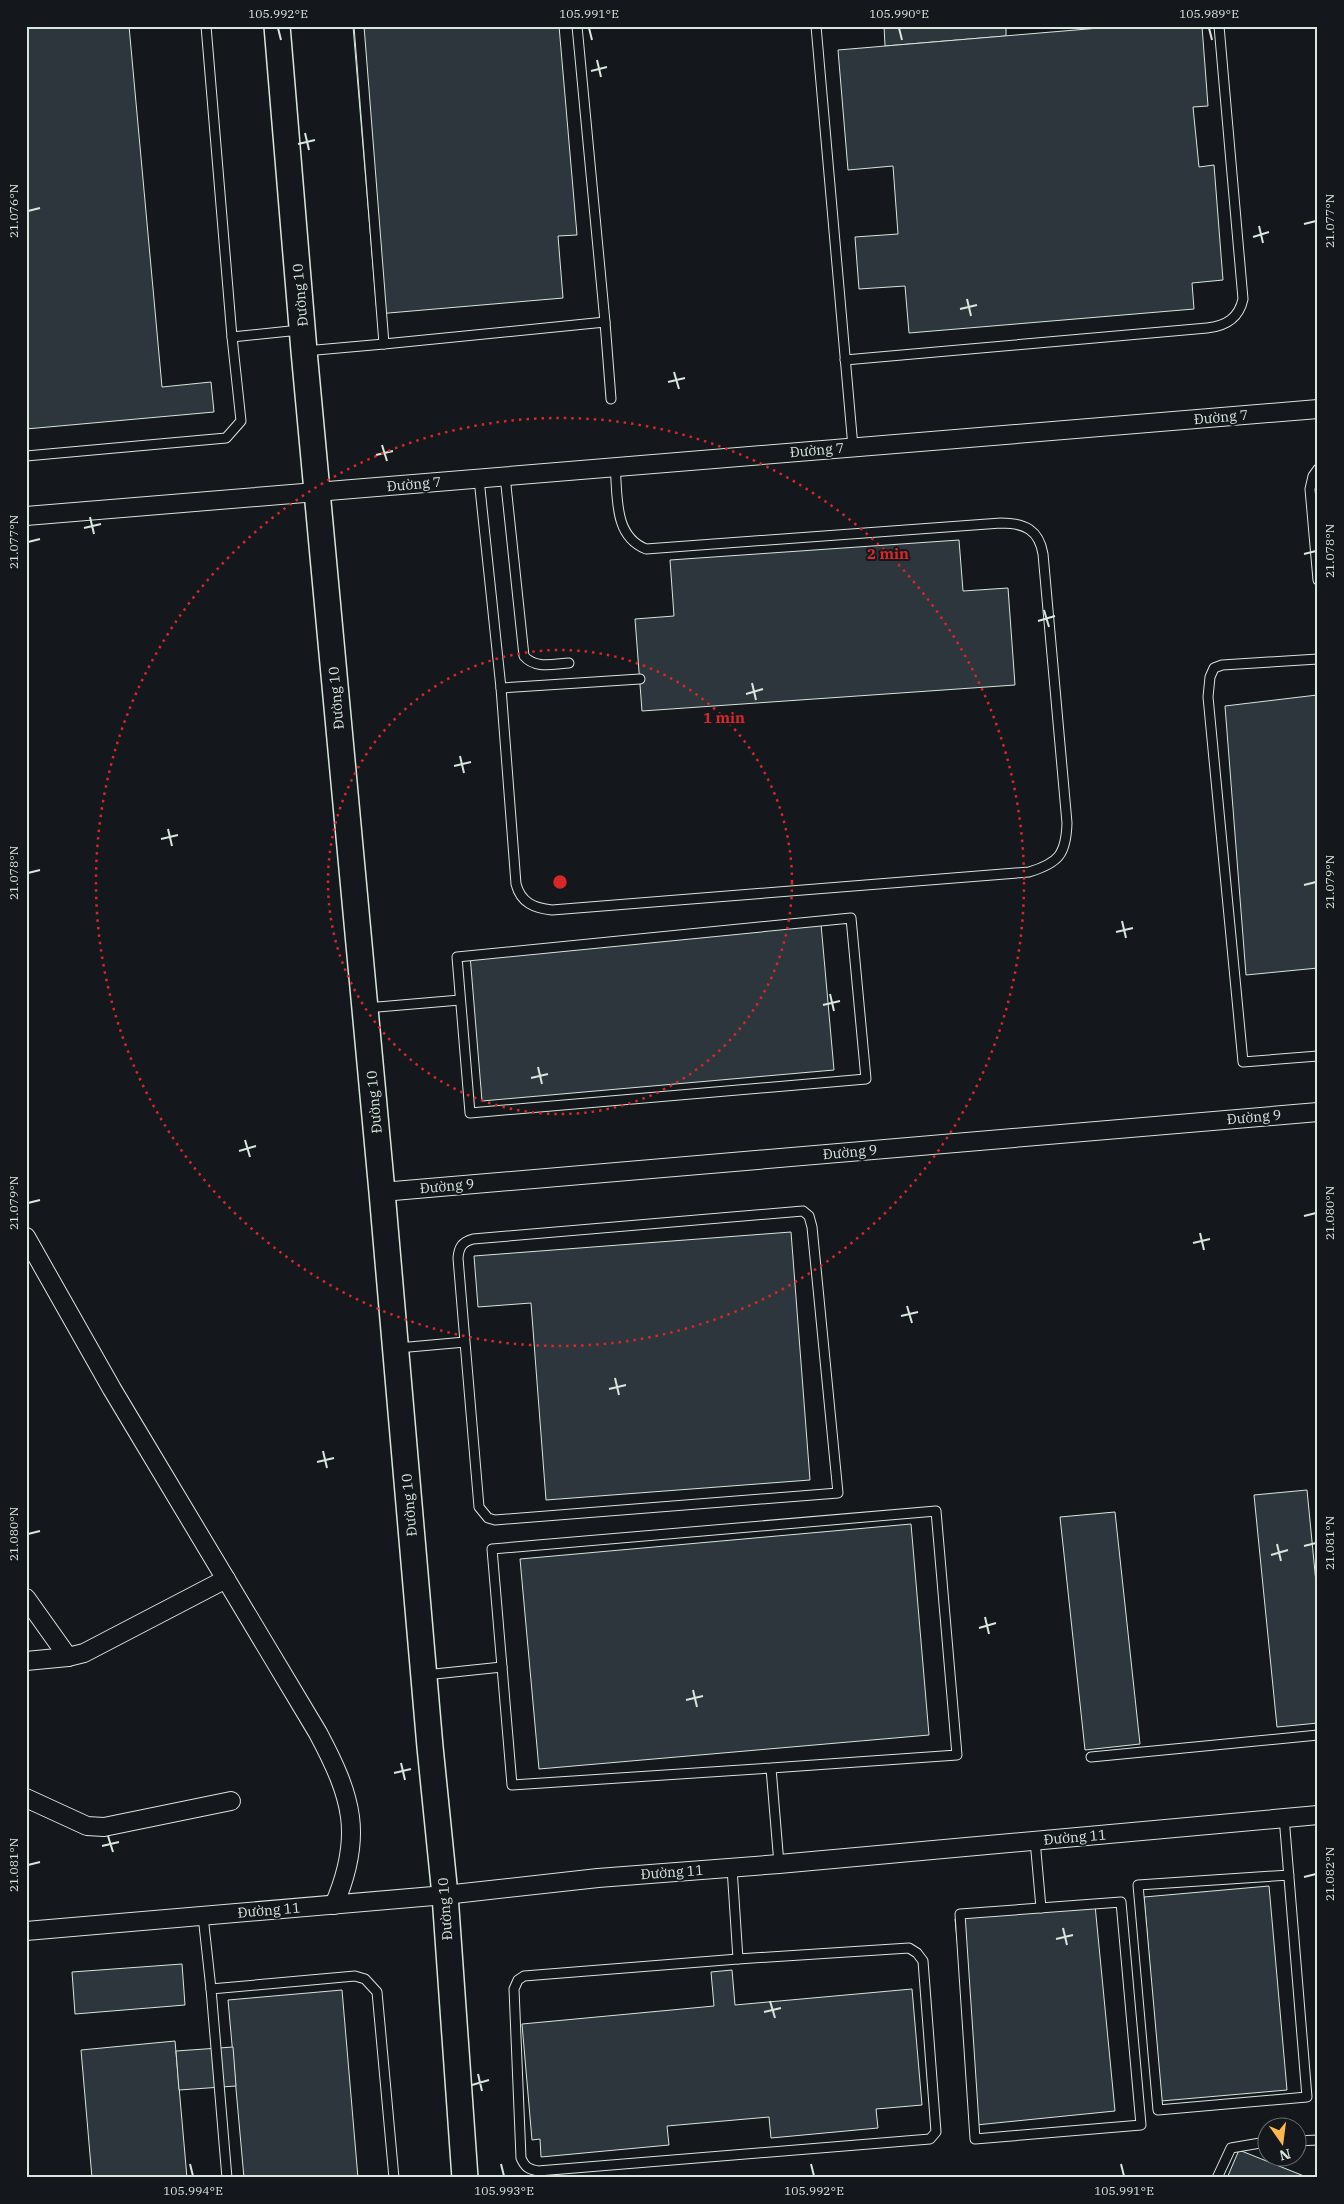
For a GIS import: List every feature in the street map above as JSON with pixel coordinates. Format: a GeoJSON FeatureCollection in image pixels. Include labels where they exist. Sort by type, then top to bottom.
{"type":"FeatureCollection","features":[{"type":"Feature","properties":{"kind":"street","name":"Đường 10"},"geometry":{"type":"LineString","coordinates":[[277,26],[303,340],[445,1895],[465,2178]]}},
{"type":"Feature","properties":{"kind":"street","name":"Đường 7"},"geometry":{"type":"LineString","coordinates":[[26,516],[1318,408]]}},
{"type":"Feature","properties":{"kind":"street","name":"Đường 9"},"geometry":{"type":"LineString","coordinates":[[382,1192],[1318,1112]]}},
{"type":"Feature","properties":{"kind":"street"},"geometry":{"type":"LineString","coordinates":[[26,1237],[112,1389],[318,1733],[342,1780],[352,1820],[346,1872],[334,1905]]}},
{"type":"Feature","properties":{"kind":"street"},"geometry":{"type":"LineString","coordinates":[[26,1661],[68,1657],[84,1653],[226,1579]]}},
{"type":"Feature","properties":{"kind":"street"},"geometry":{"type":"LineString","coordinates":[[26,1598],[68,1657]]}},
{"type":"Feature","properties":{"kind":"street"},"geometry":{"type":"LineString","coordinates":[[26,1798],[87,1826],[104,1827],[231,1801]]}},
{"type":"Feature","properties":{"kind":"street","name":"Đường 11"},"geometry":{"type":"LineString","coordinates":[[26,1931],[334,1905],[598,1878],[780,1864],[1318,1815]]}},
{"type":"Feature","properties":{"kind":"lane"},"geometry":{"type":"LineString","coordinates":[[26,456],[226,438],[240,421],[206,26]]}},
{"type":"Feature","properties":{"kind":"lane"},"geometry":{"type":"LineString","coordinates":[[359,26],[384,344]]}},
{"type":"Feature","properties":{"kind":"lane"},"geometry":{"type":"LineString","coordinates":[[577,26],[605,322],[610,399]]}},
{"type":"Feature","properties":{"kind":"lane"},"geometry":{"type":"LineString","coordinates":[[816,26],[852,447]]}},
{"type":"Feature","properties":{"kind":"lane"},"geometry":{"type":"LineString","coordinates":[[845,360],[1208,328],[1226,324],[1236,317],[1241,310],[1243,299],[1219,26]]}},
{"type":"Feature","properties":{"kind":"lane"},"geometry":{"type":"LineString","coordinates":[[232,337],[384,344],[605,322]]}},
{"type":"Feature","properties":{"kind":"lane"},"geometry":{"type":"LineString","coordinates":[[479,479],[501,688],[516,884],[518,893],[526,903],[538,908],[552,910],[1029,872],[1054,862],[1063,852],[1067,823],[1043,554],[1041,540],[1030,530],[1016,523],[646,550],[636,546],[621,527],[615,466]]}},
{"type":"Feature","properties":{"kind":"lane"},"geometry":{"type":"LineString","coordinates":[[1318,469],[1313,476],[1310,489],[1318,580]]}},
{"type":"Feature","properties":{"kind":"lane"},"geometry":{"type":"LineString","coordinates":[[505,476],[524,656],[530,663],[538,665],[569,662]]}},
{"type":"Feature","properties":{"kind":"lane"},"geometry":{"type":"LineString","coordinates":[[1318,659],[1222,665],[1214,668],[1210,677],[1208,697],[1243,1062],[1318,1056]]}},
{"type":"Feature","properties":{"kind":"lane"},"geometry":{"type":"LineString","coordinates":[[501,688],[640,679]]}},
{"type":"Feature","properties":{"kind":"lane"},"geometry":{"type":"LineString","coordinates":[[851,918],[866,1079],[470,1113],[460,1000],[457,957],[851,918]]}},
{"type":"Feature","properties":{"kind":"lane"},"geometry":{"type":"LineString","coordinates":[[365,1008],[460,1000]]}},
{"type":"Feature","properties":{"kind":"lane"},"geometry":{"type":"LineString","coordinates":[[804,1211],[809,1216],[812,1227],[838,1493],[495,1520],[488,1518],[479,1507],[465,1342],[458,1258],[459,1248],[465,1241],[502,1236],[804,1211]]}},
{"type":"Feature","properties":{"kind":"lane"},"geometry":{"type":"LineString","coordinates":[[395,1348],[465,1342]]}},
{"type":"Feature","properties":{"kind":"lane"},"geometry":{"type":"LineString","coordinates":[[936,1512],[957,1755],[771,1768],[512,1785],[492,1549],[936,1512]]}},
{"type":"Feature","properties":{"kind":"lane"},"geometry":{"type":"LineString","coordinates":[[424,1675],[502,1667]]}},
{"type":"Feature","properties":{"kind":"lane"},"geometry":{"type":"LineString","coordinates":[[1091,1757],[1318,1735]]}},
{"type":"Feature","properties":{"kind":"lane"},"geometry":{"type":"LineString","coordinates":[[771,1768],[780,1864]]}},
{"type":"Feature","properties":{"kind":"lane"},"geometry":{"type":"LineString","coordinates":[[1284,1817],[1289,1875],[1308,2098],[1158,2110],[1138,1886],[1289,1875]]}},
{"type":"Feature","properties":{"kind":"lane"},"geometry":{"type":"LineString","coordinates":[[1035,1840],[1041,1908]]}},
{"type":"Feature","properties":{"kind":"lane"},"geometry":{"type":"LineString","coordinates":[[732,1868],[738,1959]]}},
{"type":"Feature","properties":{"kind":"lane"},"geometry":{"type":"LineString","coordinates":[[1121,1902],[1141,2125],[975,2139],[960,1914],[1041,1908],[1121,1902]]}},
{"type":"Feature","properties":{"kind":"lane"},"geometry":{"type":"LineString","coordinates":[[203,1916],[227,2178]]}},
{"type":"Feature","properties":{"kind":"lane"},"geometry":{"type":"LineString","coordinates":[[909,1948],[917,1952],[923,1961],[936,2132],[934,2136],[921,2140],[538,2171],[529,2170],[523,2164],[520,2158],[514,1989],[518,1980],[524,1976],[738,1959],[909,1948]]}},
{"type":"Feature","properties":{"kind":"lane"},"geometry":{"type":"LineString","coordinates":[[210,1989],[342,1976],[355,1976],[373,1985],[377,1992],[394,2178]]}},
{"type":"Feature","properties":{"kind":"lane"},"geometry":{"type":"LineString","coordinates":[[1217,2178],[1231,2148],[1256,2144]]}},
{"type":"Feature","properties":{"kind":"building"},"geometry":{"type":"Polygon","coordinates":[[[26,26],[129,26],[162,387],[211,382],[214,412],[26,429],[26,26]]]}},
{"type":"Feature","properties":{"kind":"building"},"geometry":{"type":"Polygon","coordinates":[[[353,26],[559,26],[577,235],[558,236],[563,298],[377,314],[353,26]]]}},
{"type":"Feature","properties":{"kind":"building"},"geometry":{"type":"Polygon","coordinates":[[[884,26],[1006,26],[1006,36],[885,46],[884,26]]]}},
{"type":"Feature","properties":{"kind":"building"},"geometry":{"type":"Polygon","coordinates":[[[1123,26],[1202,26],[1208,106],[1193,107],[1199,167],[1214,165],[1223,280],[1192,283],[1194,309],[909,333],[905,286],[859,289],[855,237],[898,234],[893,166],[848,170],[838,50],[1123,26]]]}},
{"type":"Feature","properties":{"kind":"building"},"geometry":{"type":"Polygon","coordinates":[[[959,540],[963,591],[1008,588],[1015,685],[642,711],[635,619],[674,616],[670,560],[959,540]]]}},
{"type":"Feature","properties":{"kind":"building"},"geometry":{"type":"Polygon","coordinates":[[[1317,695],[1318,968],[1246,975],[1225,706],[1317,695]]]}},
{"type":"Feature","properties":{"kind":"building"},"geometry":{"type":"Polygon","coordinates":[[[821,924],[834,1070],[482,1101],[470,955],[821,924]]]}},
{"type":"Feature","properties":{"kind":"building"},"geometry":{"type":"Polygon","coordinates":[[[791,1232],[810,1480],[546,1500],[531,1303],[478,1307],[474,1256],[791,1232]]]}},
{"type":"Feature","properties":{"kind":"building"},"geometry":{"type":"Polygon","coordinates":[[[1307,1490],[1318,1603],[1318,1723],[1277,1727],[1254,1495],[1307,1490]]]}},
{"type":"Feature","properties":{"kind":"building"},"geometry":{"type":"Polygon","coordinates":[[[1115,1512],[1140,1744],[1085,1750],[1060,1517],[1115,1512]]]}},
{"type":"Feature","properties":{"kind":"building"},"geometry":{"type":"Polygon","coordinates":[[[911,1524],[929,1735],[539,1769],[520,1559],[911,1524]]]}},
{"type":"Feature","properties":{"kind":"building"},"geometry":{"type":"Polygon","coordinates":[[[1269,1886],[1287,2090],[1161,2101],[1144,1897],[1269,1886]]]}},
{"type":"Feature","properties":{"kind":"building"},"geometry":{"type":"Polygon","coordinates":[[[1095,1905],[1115,2111],[976,2125],[955,1919],[1095,1905]]]}},
{"type":"Feature","properties":{"kind":"building"},"geometry":{"type":"Polygon","coordinates":[[[182,1964],[185,2005],[75,2014],[72,1972],[182,1964]]]}},
{"type":"Feature","properties":{"kind":"building"},"geometry":{"type":"Polygon","coordinates":[[[732,1970],[735,2005],[912,1989],[922,2105],[876,2109],[878,2128],[771,2138],[769,2117],[667,2126],[669,2145],[541,2157],[540,2139],[532,2140],[522,2024],[714,2006],[711,1972],[732,1970]]]}},
{"type":"Feature","properties":{"kind":"building"},"geometry":{"type":"Polygon","coordinates":[[[342,1990],[358,2178],[244,2178],[228,2000],[342,1990]]]}},
{"type":"Feature","properties":{"kind":"building"},"geometry":{"type":"Polygon","coordinates":[[[175,2041],[187,2178],[92,2178],[81,2050],[175,2041]]]}},
{"type":"Feature","properties":{"kind":"building"},"geometry":{"type":"Polygon","coordinates":[[[233,2047],[236,2086],[179,2090],[176,2051],[233,2047]]]}},
{"type":"Feature","properties":{"kind":"building"},"geometry":{"type":"Polygon","coordinates":[[[1239,2150],[1256,2157],[1256,2166],[1279,2166],[1309,2178],[1227,2178],[1239,2150]]]}}]}
